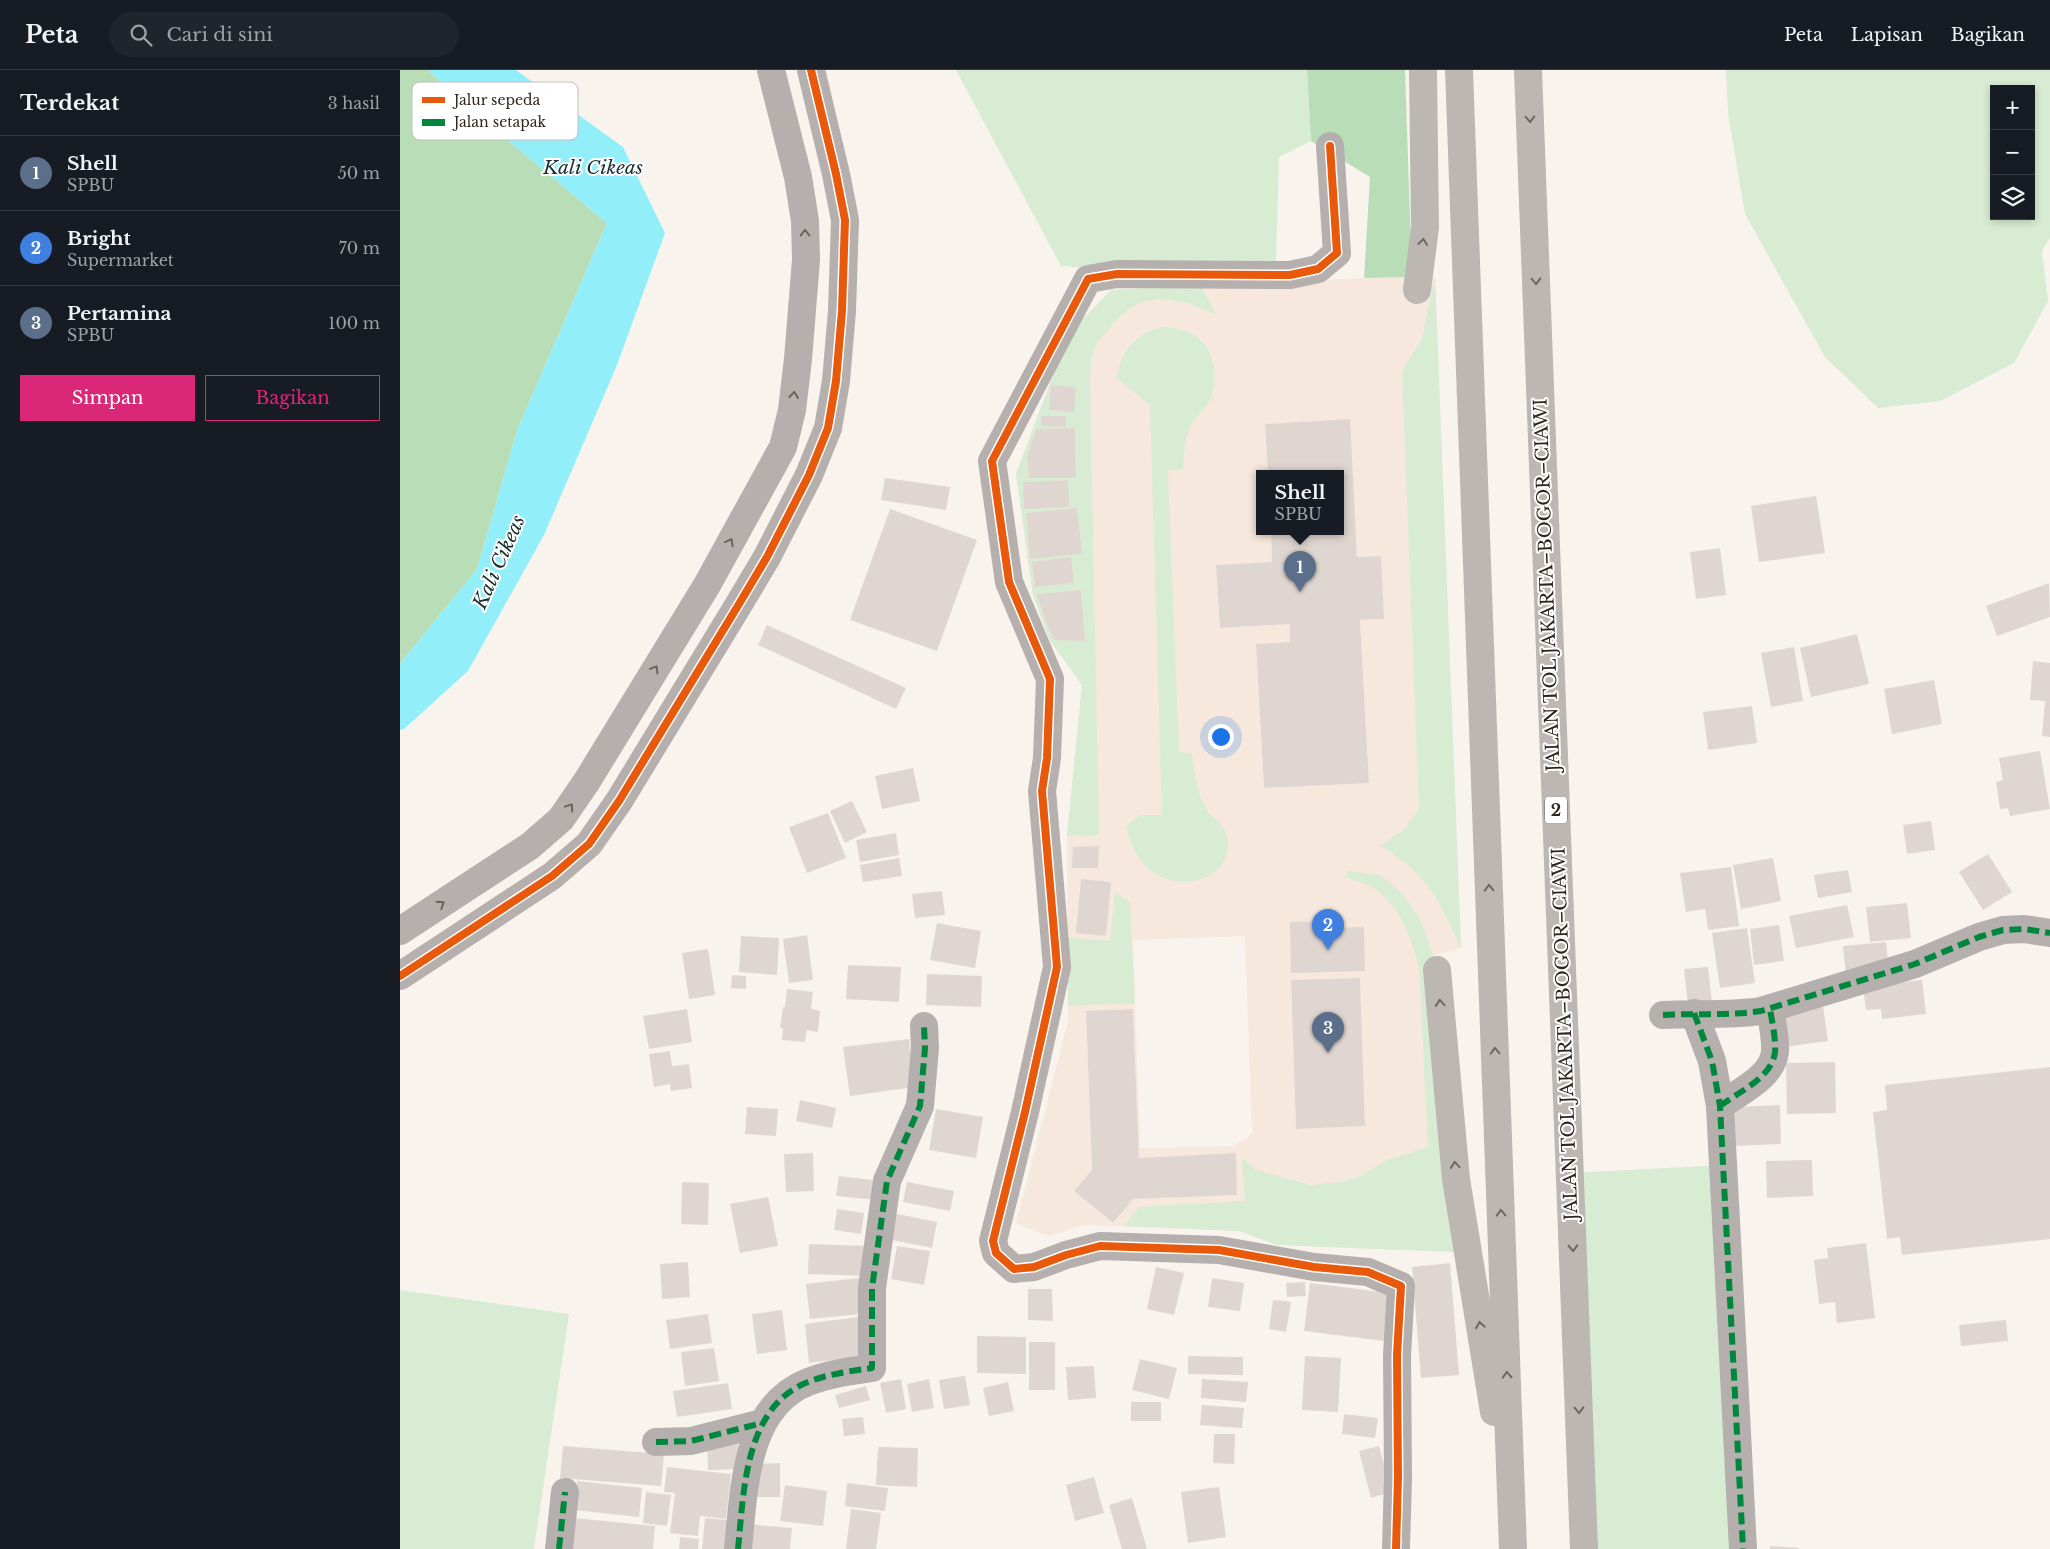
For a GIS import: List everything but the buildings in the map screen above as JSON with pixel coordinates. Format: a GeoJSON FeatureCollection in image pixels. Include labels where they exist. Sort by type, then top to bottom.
{"type":"FeatureCollection","features":[{"type":"Feature","properties":{"kind":"highway"},"geometry":{"type":"LineString","coordinates":[[1417,290],[1425,227],[1423,70]]}},
{"type":"Feature","properties":{"kind":"highway"},"geometry":{"type":"LineString","coordinates":[[1459,70],[1513,1539]]}},
{"type":"Feature","properties":{"kind":"highway","name":"JALAN TOL JAKARTA–BOGOR–CIAWI"},"geometry":{"type":"LineString","coordinates":[[1528,70],[1584,1549]]}},
{"type":"Feature","properties":{"kind":"highway"},"geometry":{"type":"LineString","coordinates":[[1437,970],[1456,1179],[1513,1539]]}},
{"type":"Feature","properties":{"kind":"street"},"geometry":{"type":"LineString","coordinates":[[400,931],[530,846],[561,819],[587,781],[707,585],[783,447],[792,410],[798,359],[806,260],[805,221],[798,177],[771,70]]}},
{"type":"Feature","properties":{"kind":"street"},"geometry":{"type":"LineString","coordinates":[[400,976],[552,876],[589,844],[619,800],[739,604],[767,557],[809,475],[828,428],[836,381],[842,311],[845,220],[811,70]]}},
{"type":"Feature","properties":{"kind":"street"},"geometry":{"type":"LineString","coordinates":[[1330,146],[1337,253],[1318,269],[1290,275],[1117,274],[1088,280],[992,461],[1010,582],[1050,679],[1047,758],[1042,791],[1057,967],[1025,1112],[993,1242],[996,1253],[1014,1269],[1034,1268],[1066,1255],[1100,1246],[1219,1250],[1314,1267],[1368,1272],[1401,1286],[1397,1355],[1398,1478],[1396,1549]]}},
{"type":"Feature","properties":{"kind":"street"},"geometry":{"type":"LineString","coordinates":[[1663,1015],[1694,1013],[1739,1014],[1770,1009],[1915,964],[1979,937],[2003,930],[2024,929],[2050,933]]}},
{"type":"Feature","properties":{"kind":"street"},"geometry":{"type":"LineString","coordinates":[[1720,1106],[1754,1083],[1766,1070],[1775,1053],[1770,1009]]}},
{"type":"Feature","properties":{"kind":"street"},"geometry":{"type":"LineString","coordinates":[[1694,1013],[1712,1061],[1720,1106],[1744,1549]]}},
{"type":"Feature","properties":{"kind":"street"},"geometry":{"type":"LineString","coordinates":[[738,1549],[746,1470],[762,1422],[786,1394],[807,1382],[829,1375],[872,1368],[872,1288],[887,1182],[920,1106],[925,1048],[924,1026]]}},
{"type":"Feature","properties":{"kind":"street"},"geometry":{"type":"LineString","coordinates":[[656,1442],[691,1441],[762,1422]]}},
{"type":"Feature","properties":{"kind":"street"},"geometry":{"type":"LineString","coordinates":[[559,1549],[565,1492]]}},
{"type":"Feature","properties":{"kind":"shaded area"},"geometry":{"type":"Polygon","coordinates":[[[1435,277],[1461,948],[1433,956],[1455,1252],[1277,1245],[1239,1231],[1084,1225],[1049,1236],[1016,1224],[1068,1021],[1067,836],[1082,685],[1049,639],[1033,595],[1016,474],[1069,333],[1111,290],[1364,278],[1435,277]],[[1349,419],[1265,424],[1268,470],[1256,470],[1256,535],[1271,535],[1272,562],[1216,565],[1220,628],[1290,624],[1290,642],[1256,644],[1264,788],[1369,782],[1360,620],[1384,619],[1380,556],[1357,557],[1349,419]],[[1245,936],[1133,940],[1140,1148],[1234,1146],[1252,1134],[1245,936]],[[1360,978],[1291,980],[1296,1129],[1365,1126],[1360,978]],[[1133,1009],[1086,1011],[1092,1170],[1074,1191],[1112,1223],[1133,1199],[1237,1195],[1235,1153],[1139,1158],[1133,1009]]]}},
{"type":"Feature","properties":{"kind":"green space"},"geometry":{"type":"Polygon","coordinates":[[[400,70],[428,70],[441,82],[412,82],[412,140],[508,140],[607,223],[518,428],[477,569],[400,664],[400,70]]]}},
{"type":"Feature","properties":{"kind":"green space"},"geometry":{"type":"Polygon","coordinates":[[[956,70],[1307,70],[1311,141],[1279,157],[1276,262],[1089,268],[1061,266],[956,70]]]}},
{"type":"Feature","properties":{"kind":"green space"},"geometry":{"type":"Polygon","coordinates":[[[1307,70],[1405,70],[1412,277],[1364,278],[1370,177],[1311,141],[1307,70]]]}},
{"type":"Feature","properties":{"kind":"green space"},"geometry":{"type":"Polygon","coordinates":[[[1726,70],[2050,70],[2050,238],[2042,251],[2048,301],[2014,363],[1940,401],[1878,408],[1825,357],[1745,214],[1728,113],[1726,70]]]}},
{"type":"Feature","properties":{"kind":"green space"},"geometry":{"type":"Polygon","coordinates":[[[1435,277],[1461,948],[1446,916],[1430,889],[1409,866],[1380,846],[1404,830],[1419,809],[1402,371],[1422,339],[1435,277]]]}},
{"type":"Feature","properties":{"kind":"green space"},"geometry":{"type":"Polygon","coordinates":[[[1201,286],[1216,314],[1172,300],[1146,301],[1121,316],[1099,340],[1093,351],[1090,382],[1099,835],[1067,836],[1082,685],[1049,639],[1033,595],[1016,474],[1069,333],[1111,290],[1201,286]],[[1051,385],[1049,410],[1074,411],[1076,387],[1051,385]],[[1075,428],[1036,430],[1027,456],[1029,478],[1076,478],[1075,428]],[[1067,480],[1023,482],[1025,509],[1069,507],[1067,480]],[[1076,508],[1026,513],[1030,559],[1081,554],[1076,508]],[[1070,557],[1032,562],[1035,587],[1074,583],[1070,557]],[[1081,590],[1037,594],[1044,617],[1055,640],[1085,640],[1081,590]]]}},
{"type":"Feature","properties":{"kind":"green space"},"geometry":{"type":"Polygon","coordinates":[[[1163,327],[1182,330],[1198,337],[1212,359],[1215,376],[1210,400],[1192,423],[1188,432],[1183,469],[1168,470],[1179,752],[1192,753],[1201,799],[1207,810],[1226,832],[1228,838],[1225,858],[1219,868],[1199,880],[1187,882],[1174,881],[1162,877],[1146,867],[1135,851],[1126,826],[1140,815],[1162,815],[1150,405],[1117,378],[1122,359],[1131,344],[1145,334],[1163,327]]]}},
{"type":"Feature","properties":{"kind":"green space"},"geometry":{"type":"Polygon","coordinates":[[[1349,871],[1380,875],[1402,893],[1421,921],[1433,955],[1455,1252],[1277,1245],[1239,1231],[1124,1226],[1139,1207],[1245,1201],[1242,1158],[1256,1170],[1311,1185],[1342,1182],[1363,1175],[1384,1161],[1428,1147],[1419,967],[1416,956],[1408,932],[1389,901],[1370,886],[1345,877],[1349,871]]]}},
{"type":"Feature","properties":{"kind":"green space"},"geometry":{"type":"Polygon","coordinates":[[[1115,892],[1130,903],[1135,1003],[1068,1006],[1068,937],[1110,941],[1115,892]]]}},
{"type":"Feature","properties":{"kind":"green space"},"geometry":{"type":"Polygon","coordinates":[[[1723,1165],[1743,1549],[1584,1549],[1571,1173],[1723,1165]]]}},
{"type":"Feature","properties":{"kind":"green space"},"geometry":{"type":"Polygon","coordinates":[[[400,1290],[569,1314],[534,1549],[400,1549],[400,1290]]]}},
{"type":"Feature","properties":{"kind":"water","name":"Kali Cikeas"},"geometry":{"type":"Polygon","coordinates":[[[428,70],[516,70],[533,82],[441,82],[428,70]]]}},
{"type":"Feature","properties":{"kind":"water","name":"Kali Cikeas"},"geometry":{"type":"Polygon","coordinates":[[[578,115],[623,147],[665,233],[617,365],[544,535],[468,671],[404,729],[400,730],[400,664],[477,569],[518,428],[607,223],[508,140],[578,140],[578,115]]]}},
{"type":"Feature","properties":{"kind":"marked path"},"geometry":{"type":"LineString","coordinates":[[1663,1015],[1761,1011],[1915,964],[1979,937],[2003,930],[2024,929],[2050,933]]}},
{"type":"Feature","properties":{"kind":"marked path"},"geometry":{"type":"LineString","coordinates":[[1720,1106],[1753,1084],[1773,1061],[1775,1041],[1770,1009]]}},
{"type":"Feature","properties":{"kind":"marked path"},"geometry":{"type":"LineString","coordinates":[[1694,1013],[1712,1061],[1720,1106],[1743,1549]]}},
{"type":"Feature","properties":{"kind":"marked path"},"geometry":{"type":"LineString","coordinates":[[738,1549],[742,1502],[751,1454],[759,1431],[771,1411],[787,1394],[808,1382],[832,1375],[872,1368],[872,1288],[887,1181],[920,1106],[925,1048],[924,1026]]}},
{"type":"Feature","properties":{"kind":"marked path"},"geometry":{"type":"LineString","coordinates":[[656,1442],[691,1441],[762,1423]]}},
{"type":"Feature","properties":{"kind":"marked path"},"geometry":{"type":"LineString","coordinates":[[559,1549],[565,1492]]}},
{"type":"Feature","properties":{"kind":"cycle path"},"geometry":{"type":"LineString","coordinates":[[400,976],[552,876],[589,844],[619,801],[739,604],[767,557],[809,475],[828,428],[836,381],[842,311],[845,220],[811,70]]}},
{"type":"Feature","properties":{"kind":"cycle path"},"geometry":{"type":"LineString","coordinates":[[1330,146],[1337,253],[1318,269],[1290,275],[1117,274],[1088,279],[992,461],[1009,582],[1050,679],[1047,758],[1042,791],[1057,967],[1025,1112],[993,1241],[996,1253],[1014,1269],[1034,1267],[1066,1255],[1100,1246],[1219,1250],[1314,1267],[1368,1272],[1401,1286],[1397,1355],[1398,1477],[1396,1549]]}},
{"type":"Feature","properties":{"kind":"place","name":"Shell"},"geometry":{"type":"Point","coordinates":[1300,592]}},
{"type":"Feature","properties":{"kind":"place","name":"Bright"},"geometry":{"type":"Point","coordinates":[1328,950]}},
{"type":"Feature","properties":{"kind":"place","name":"Pertamina"},"geometry":{"type":"Point","coordinates":[1328,1053]}}]}
